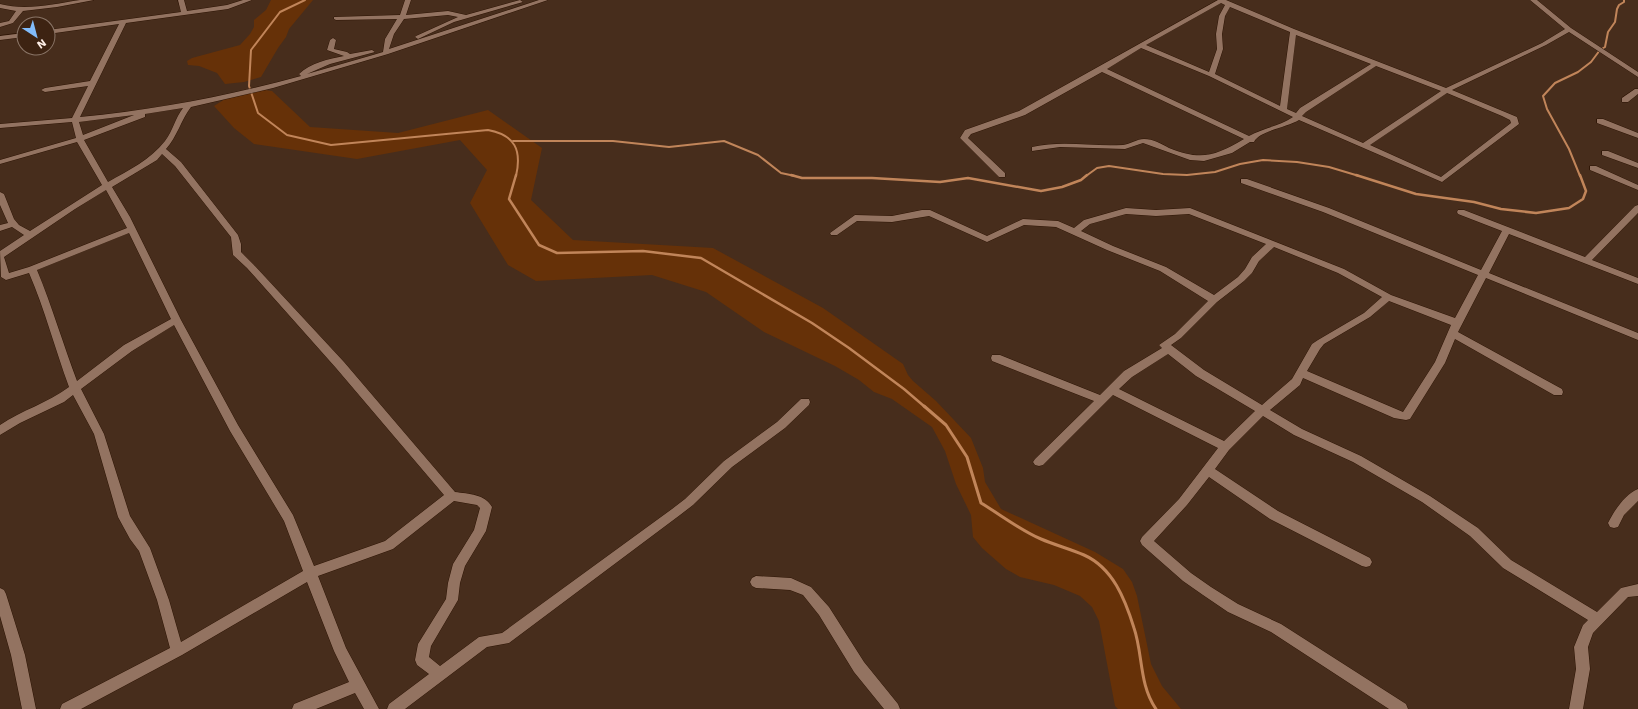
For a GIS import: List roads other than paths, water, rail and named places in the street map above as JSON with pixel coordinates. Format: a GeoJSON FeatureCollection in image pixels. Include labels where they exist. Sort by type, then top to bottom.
{"type":"FeatureCollection","features":[{"type":"Feature","properties":{"kind":"street"},"geometry":{"type":"LineString","coordinates":[[0,6],[9,9],[21,10],[91,0]]}},
{"type":"Feature","properties":{"kind":"street"},"geometry":{"type":"LineString","coordinates":[[181,0],[184,13]]}},
{"type":"Feature","properties":{"kind":"street"},"geometry":{"type":"LineString","coordinates":[[56,31],[228,7],[249,0]]}},
{"type":"Feature","properties":{"kind":"street"},"geometry":{"type":"LineString","coordinates":[[386,51],[391,34],[402,17],[408,0]]}},
{"type":"Feature","properties":{"kind":"street"},"geometry":{"type":"LineString","coordinates":[[292,80],[316,66],[348,56],[386,51],[452,21],[525,0]]}},
{"type":"Feature","properties":{"kind":"street"},"geometry":{"type":"LineString","coordinates":[[0,126],[74,120],[189,105],[259,89],[480,23],[545,0]]}},
{"type":"Feature","properties":{"kind":"street"},"geometry":{"type":"LineString","coordinates":[[1533,0],[1569,29],[1638,75]]}},
{"type":"Feature","properties":{"kind":"street"},"geometry":{"type":"LineString","coordinates":[[1141,45],[1211,75],[1283,110],[1298,115],[1442,180],[1515,124],[1514,119],[1505,114],[1447,90],[1293,33],[1224,2]]}},
{"type":"Feature","properties":{"kind":"street"},"geometry":{"type":"LineString","coordinates":[[1002,175],[964,138],[968,132],[1022,113],[1102,69],[1141,45],[1224,2]]}},
{"type":"Feature","properties":{"kind":"street"},"geometry":{"type":"LineString","coordinates":[[1211,75],[1220,48],[1219,34],[1224,2]]}},
{"type":"Feature","properties":{"kind":"street"},"geometry":{"type":"LineString","coordinates":[[0,25],[11,22],[21,10]]}},
{"type":"Feature","properties":{"kind":"street"},"geometry":{"type":"LineString","coordinates":[[336,18],[402,17],[448,13],[466,17],[480,23]]}},
{"type":"Feature","properties":{"kind":"street"},"geometry":{"type":"LineString","coordinates":[[123,22],[94,83],[74,120],[79,139],[132,229],[176,320],[234,428],[289,519],[312,573],[341,651],[372,709]]}},
{"type":"Feature","properties":{"kind":"street"},"geometry":{"type":"LineString","coordinates":[[1365,145],[1447,90],[1544,44],[1569,29]]}},
{"type":"Feature","properties":{"kind":"street"},"geometry":{"type":"LineString","coordinates":[[1283,110],[1293,33]]}},
{"type":"Feature","properties":{"kind":"street"},"geometry":{"type":"LineString","coordinates":[[0,38],[16,36]]}},
{"type":"Feature","properties":{"kind":"street"},"geometry":{"type":"LineString","coordinates":[[333,40],[330,50],[345,53],[348,56]]}},
{"type":"Feature","properties":{"kind":"street"},"geometry":{"type":"LineString","coordinates":[[1035,149],[1060,145],[1125,147],[1142,141],[1150,142],[1173,152],[1193,158],[1204,159],[1229,151],[1251,140],[1262,132],[1289,123],[1298,115],[1375,64]]}},
{"type":"Feature","properties":{"kind":"street"},"geometry":{"type":"LineString","coordinates":[[1102,69],[1251,140]]}},
{"type":"Feature","properties":{"kind":"street"},"geometry":{"type":"LineString","coordinates":[[45,90],[94,83]]}},
{"type":"Feature","properties":{"kind":"street"},"geometry":{"type":"LineString","coordinates":[[1625,100],[1638,90]]}},
{"type":"Feature","properties":{"kind":"street"},"geometry":{"type":"LineString","coordinates":[[132,229],[6,278],[0,257],[30,235],[106,186],[143,165],[162,150],[170,140],[180,117],[189,105]]}},
{"type":"Feature","properties":{"kind":"street"},"geometry":{"type":"LineString","coordinates":[[0,162],[79,139],[156,109]]}},
{"type":"Feature","properties":{"kind":"street"},"geometry":{"type":"LineString","coordinates":[[1600,121],[1638,136]]}},
{"type":"Feature","properties":{"kind":"street"},"geometry":{"type":"LineString","coordinates":[[162,150],[178,164],[235,237],[237,244],[236,253],[250,266],[340,365],[452,496],[480,501],[486,507],[480,531],[459,564],[452,600],[425,644],[422,660],[439,674]]}},
{"type":"Feature","properties":{"kind":"street"},"geometry":{"type":"LineString","coordinates":[[1605,153],[1638,166]]}},
{"type":"Feature","properties":{"kind":"street"},"geometry":{"type":"LineString","coordinates":[[1593,168],[1638,188]]}},
{"type":"Feature","properties":{"kind":"street"},"geometry":{"type":"LineString","coordinates":[[1244,181],[1326,210],[1638,337]]}},
{"type":"Feature","properties":{"kind":"street"},"geometry":{"type":"LineString","coordinates":[[0,194],[12,224],[18,230],[30,235]]}},
{"type":"Feature","properties":{"kind":"street"},"geometry":{"type":"LineString","coordinates":[[1586,261],[1638,208]]}},
{"type":"Feature","properties":{"kind":"street"},"geometry":{"type":"LineString","coordinates":[[1074,232],[1087,222],[1126,211],[1156,213],[1181,211],[1197,214],[1340,272],[1388,297],[1457,323]]}},
{"type":"Feature","properties":{"kind":"street"},"geometry":{"type":"LineString","coordinates":[[1461,212],[1638,281]]}},
{"type":"Feature","properties":{"kind":"street"},"geometry":{"type":"LineString","coordinates":[[834,234],[855,218],[892,219],[922,213],[930,213],[987,238],[1023,222],[1058,224],[1163,269],[1214,300]]}},
{"type":"Feature","properties":{"kind":"street"},"geometry":{"type":"LineString","coordinates":[[0,228],[12,224]]}},
{"type":"Feature","properties":{"kind":"street"},"geometry":{"type":"LineString","coordinates":[[1302,373],[1398,415],[1406,416],[1440,363],[1457,323],[1507,230]]}},
{"type":"Feature","properties":{"kind":"street"},"geometry":{"type":"LineString","coordinates":[[1272,244],[1256,260],[1249,271],[1241,279],[1214,300],[1178,336],[1164,345],[1200,373],[1298,432],[1364,463],[1426,499],[1474,532],[1507,564],[1597,619]]}},
{"type":"Feature","properties":{"kind":"street"},"geometry":{"type":"LineString","coordinates":[[32,269],[47,306],[61,352],[75,388],[99,434],[124,517],[144,548],[163,600],[177,651]]}},
{"type":"Feature","properties":{"kind":"street"},"geometry":{"type":"LineString","coordinates":[[1388,297],[1359,320],[1341,329],[1316,347],[1296,382],[1263,410],[1225,447],[1183,502],[1146,541],[1207,591],[1233,608],[1276,628],[1401,709]]}},
{"type":"Feature","properties":{"kind":"street"},"geometry":{"type":"LineString","coordinates":[[0,432],[16,420],[60,399],[128,348],[176,320]]}},
{"type":"Feature","properties":{"kind":"street"},"geometry":{"type":"LineString","coordinates":[[1453,333],[1558,392]]}},
{"type":"Feature","properties":{"kind":"street"},"geometry":{"type":"LineString","coordinates":[[1039,462],[1101,400],[1134,370],[1158,354],[1169,349]]}},
{"type":"Feature","properties":{"kind":"street"},"geometry":{"type":"LineString","coordinates":[[996,358],[1101,400]]}},
{"type":"Feature","properties":{"kind":"street"},"geometry":{"type":"LineString","coordinates":[[1112,390],[1225,447]]}},
{"type":"Feature","properties":{"kind":"street"},"geometry":{"type":"LineString","coordinates":[[394,709],[484,641],[504,639],[562,598],[689,502],[728,464],[781,425],[805,402]]}},
{"type":"Feature","properties":{"kind":"street"},"geometry":{"type":"LineString","coordinates":[[1208,470],[1274,515],[1366,562]]}},
{"type":"Feature","properties":{"kind":"street"},"geometry":{"type":"LineString","coordinates":[[1614,523],[1620,512],[1638,494]]}},
{"type":"Feature","properties":{"kind":"street"},"geometry":{"type":"LineString","coordinates":[[67,709],[177,651],[312,573],[389,545],[452,496]]}},
{"type":"Feature","properties":{"kind":"street"},"geometry":{"type":"LineString","coordinates":[[756,582],[791,584],[806,591],[824,611],[859,667],[893,709]]}},
{"type":"Feature","properties":{"kind":"street"},"geometry":{"type":"LineString","coordinates":[[1576,709],[1583,668],[1581,647],[1588,629],[1625,592],[1638,590]]}},
{"type":"Feature","properties":{"kind":"street"},"geometry":{"type":"LineString","coordinates":[[0,594],[18,655],[29,709]]}},
{"type":"Feature","properties":{"kind":"street"},"geometry":{"type":"LineString","coordinates":[[299,709],[327,699],[358,685]]}},
{"type":"Feature","properties":{"kind":"waterway"},"geometry":{"type":"LineString","coordinates":[[305,0],[280,12],[251,50],[249,86],[258,113],[287,135],[331,145],[488,130],[497,132],[510,140],[517,151],[518,167],[516,176]]}},
{"type":"Feature","properties":{"kind":"waterway"},"geometry":{"type":"LineString","coordinates":[[1580,176],[1569,149],[1547,109],[1543,96],[1555,83],[1578,72],[1591,62],[1600,50],[1605,47],[1608,32],[1615,22],[1617,9],[1619,5],[1624,2],[1624,0]]}},
{"type":"Feature","properties":{"kind":"waterway"},"geometry":{"type":"LineString","coordinates":[[513,141],[613,141],[669,147],[724,141],[758,155],[781,173],[793,176]]}},
{"type":"Feature","properties":{"kind":"waterway"},"geometry":{"type":"LineString","coordinates":[[1086,176],[1097,168],[1109,166],[1163,174],[1187,175],[1215,172],[1240,164],[1263,160],[1297,162],[1329,167],[1359,176]]}},
{"type":"Feature","properties":{"kind":"waterway"},"geometry":{"type":"LineString","coordinates":[[516,175],[509,199],[539,245],[557,253],[643,251],[701,258],[812,323],[849,348],[904,389],[925,407]]}},
{"type":"Feature","properties":{"kind":"waterway"},"geometry":{"type":"LineString","coordinates":[[793,176],[802,178],[872,178],[940,182],[968,178],[1041,191],[1062,187],[1081,180],[1087,175]]}},
{"type":"Feature","properties":{"kind":"waterway"},"geometry":{"type":"LineString","coordinates":[[1356,175],[1416,194],[1474,202],[1501,209],[1536,213],[1569,208],[1583,199],[1586,191],[1580,175]]}},
{"type":"Feature","properties":{"kind":"waterway"},"geometry":{"type":"LineString","coordinates":[[924,406],[946,425],[967,457],[981,503],[1033,535],[1084,555],[1103,568],[1110,576],[1122,596],[1130,617],[1137,638],[1144,680],[1156,709]]}}]}
